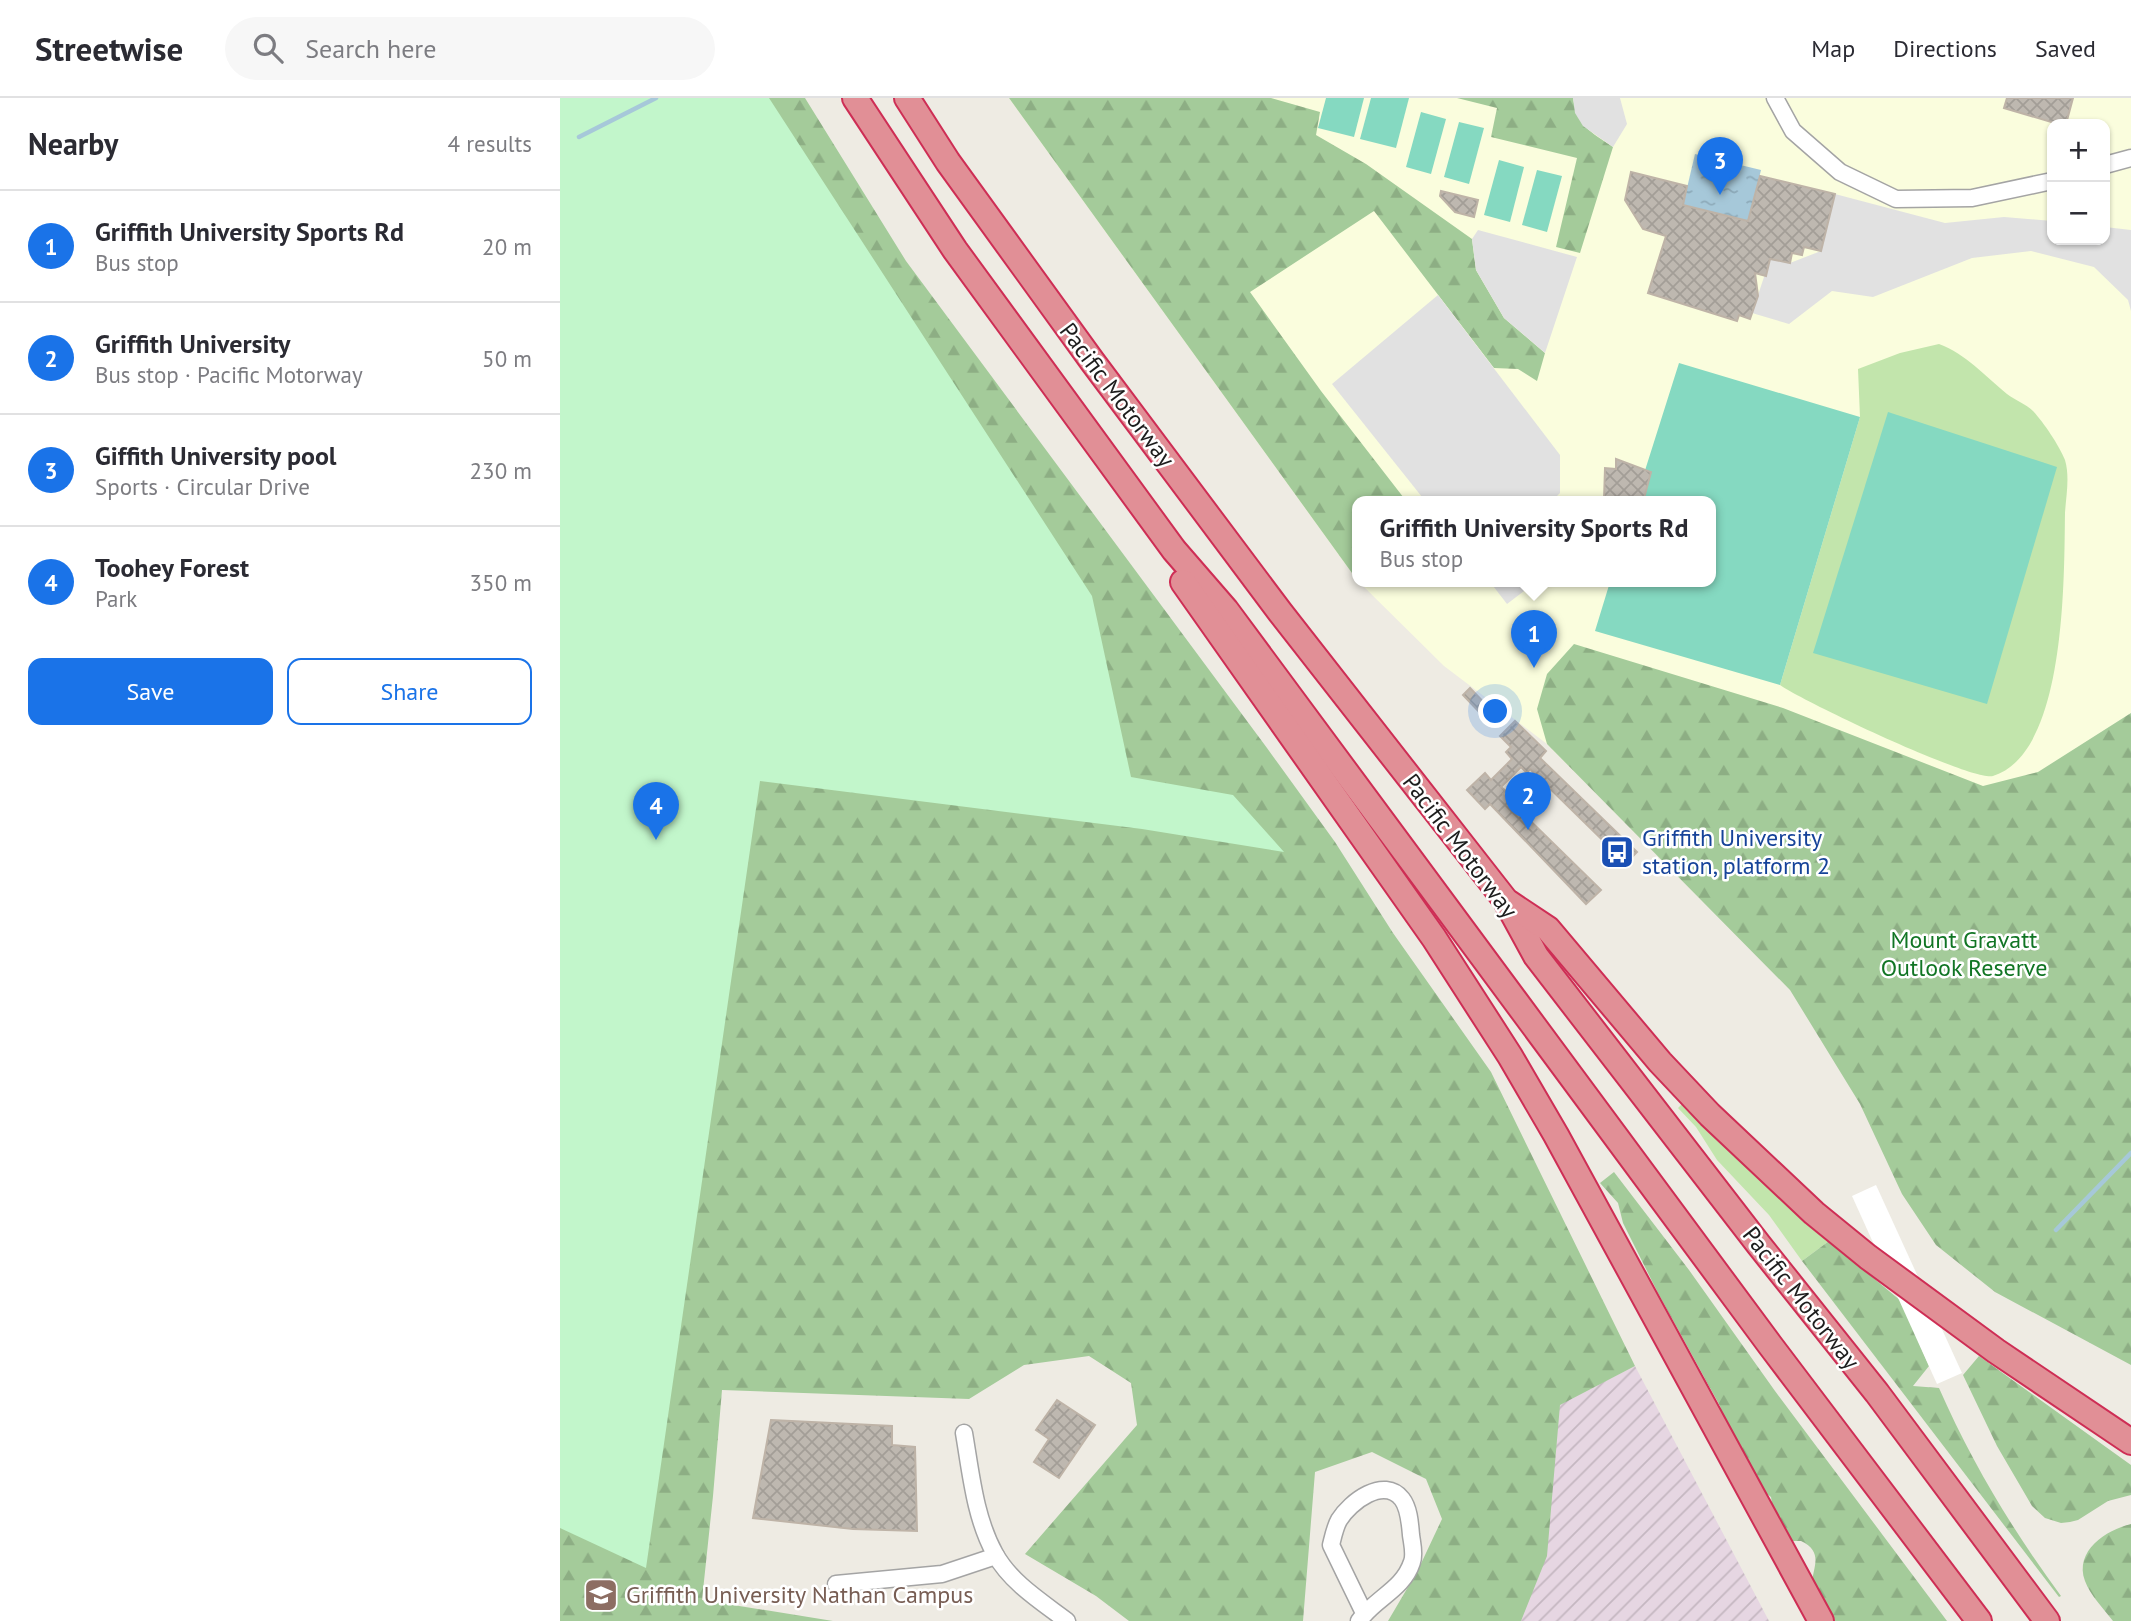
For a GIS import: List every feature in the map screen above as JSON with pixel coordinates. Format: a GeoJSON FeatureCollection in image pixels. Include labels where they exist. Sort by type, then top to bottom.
{"type":"FeatureCollection","features":[{"type":"Feature","properties":{"kind":"highway","name":"Pacific Motorway"},"geometry":{"type":"LineString","coordinates":[[855,98],[955,250],[1174,550],[1226,610],[1770,1345],[1979,1621]]}},
{"type":"Feature","properties":{"kind":"highway","name":"Pacific Motorway"},"geometry":{"type":"LineString","coordinates":[[907,98],[963,183],[1116,394],[1280,612],[1506,901],[1536,956],[1877,1393],[2047,1621]]}},
{"type":"Feature","properties":{"kind":"highway"},"geometry":{"type":"LineString","coordinates":[[1174,550],[1184,584],[1434,938],[1510,1056],[1556,1135],[1821,1621]]}},
{"type":"Feature","properties":{"kind":"highway"},"geometry":{"type":"LineString","coordinates":[[1506,901],[1548,929],[1660,1062],[1728,1133],[1814,1213],[1868,1257],[1996,1351],[2131,1441]]}},
{"type":"Feature","properties":{"kind":"street"},"geometry":{"type":"LineString","coordinates":[[1775,98],[1793,131],[1840,173],[1896,199],[1972,198],[2047,182]]}},
{"type":"Feature","properties":{"kind":"street"},"geometry":{"type":"LineString","coordinates":[[2110,163],[2131,158]]}},
{"type":"Feature","properties":{"kind":"street"},"geometry":{"type":"LineString","coordinates":[[964,1433],[978,1511],[996,1556],[1018,1583],[1067,1621]]}},
{"type":"Feature","properties":{"kind":"street"},"geometry":{"type":"LineString","coordinates":[[1391,1491],[1401,1498],[1409,1516],[1413,1560],[1399,1586],[1362,1617],[1331,1545],[1338,1520],[1353,1503],[1365,1495],[1391,1491]]}},
{"type":"Feature","properties":{"kind":"street"},"geometry":{"type":"LineString","coordinates":[[836,1584],[942,1574],[996,1556]]}},
{"type":"Feature","properties":{"kind":"shaded area"},"geometry":{"type":"Polygon","coordinates":[[[1009,98],[2131,98],[2131,713],[2038,773],[1670,868],[1547,744],[1444,666],[1364,587],[1716,587],[1716,496],[1352,496],[1352,573],[1009,98]]]}},
{"type":"Feature","properties":{"kind":"shaded area"},"geometry":{"type":"Polygon","coordinates":[[[1573,98],[1620,98],[1627,124],[1613,147],[1583,126],[1575,113],[1573,98]]]}},
{"type":"Feature","properties":{"kind":"shaded area"},"geometry":{"type":"Polygon","coordinates":[[[1835,194],[1945,223],[2004,217],[2047,221],[2047,245],[2110,245],[2110,228],[2131,230],[2131,311],[2128,300],[2094,267],[2031,251],[1972,258],[1873,297],[1832,291],[1789,324],[1752,313],[1770,259],[1790,263],[1821,251],[1835,194]]]}},
{"type":"Feature","properties":{"kind":"shaded area"},"geometry":{"type":"Polygon","coordinates":[[[1478,230],[1577,257],[1545,353],[1504,318],[1476,270],[1472,239],[1478,230]]]}},
{"type":"Feature","properties":{"kind":"shaded area"},"geometry":{"type":"Polygon","coordinates":[[[1438,295],[1560,455],[1560,493],[1557,496],[1421,496],[1332,384],[1438,295]]]}},
{"type":"Feature","properties":{"kind":"shaded area"},"geometry":{"type":"Polygon","coordinates":[[[1494,587],[1528,587],[1528,588],[1507,604],[1494,587]]]}},
{"type":"Feature","properties":{"kind":"shaded area"},"geometry":{"type":"Polygon","coordinates":[[[1635,1366],[1769,1621],[1519,1621],[1560,1404],[1635,1366]]]}},
{"type":"Feature","properties":{"kind":"green space"},"geometry":{"type":"Polygon","coordinates":[[[560,98],[805,98],[906,261],[1335,842],[1393,933],[1491,1072],[1635,1366],[1560,1405],[1547,1556],[1521,1621],[1388,1621],[1418,1570],[1442,1519],[1426,1479],[1372,1452],[1315,1472],[1303,1621],[1129,1621],[1096,1596],[1025,1554],[1137,1425],[1131,1383],[1089,1356],[1024,1365],[969,1399],[722,1390],[702,1600],[833,1621],[560,1621],[560,98]]]}},
{"type":"Feature","properties":{"kind":"green space"},"geometry":{"type":"Polygon","coordinates":[[[560,98],[769,98],[1092,596],[1131,777],[1233,795],[1284,852],[1142,829],[760,781],[646,1568],[560,1528],[560,98]]]}},
{"type":"Feature","properties":{"kind":"green space"},"geometry":{"type":"Polygon","coordinates":[[[1009,98],[1271,98],[1320,112],[1316,135],[1366,164],[1472,239],[1476,270],[1504,318],[1545,353],[1537,381],[1518,369],[1494,368],[1374,211],[1250,292],[1321,391],[1402,496],[1352,496],[1352,573],[1009,98]]]}},
{"type":"Feature","properties":{"kind":"green space"},"geometry":{"type":"Polygon","coordinates":[[[1326,98],[1364,98],[1354,137],[1318,128],[1326,98]]]}},
{"type":"Feature","properties":{"kind":"green space"},"geometry":{"type":"Polygon","coordinates":[[[1371,98],[1409,98],[1396,148],[1360,139],[1371,98]]]}},
{"type":"Feature","properties":{"kind":"green space"},"geometry":{"type":"Polygon","coordinates":[[[1457,98],[1573,98],[1582,122],[1613,147],[1580,253],[1556,247],[1577,158],[1491,137],[1497,108],[1457,98]]]}},
{"type":"Feature","properties":{"kind":"green space"},"geometry":{"type":"Polygon","coordinates":[[[1421,112],[1446,119],[1431,174],[1406,167],[1421,112]]]}},
{"type":"Feature","properties":{"kind":"green space"},"geometry":{"type":"Polygon","coordinates":[[[1459,122],[1484,128],[1469,184],[1444,177],[1459,122]]]}},
{"type":"Feature","properties":{"kind":"green space"},"geometry":{"type":"Polygon","coordinates":[[[1499,160],[1524,167],[1510,222],[1484,215],[1499,160]]]}},
{"type":"Feature","properties":{"kind":"green space"},"geometry":{"type":"Polygon","coordinates":[[[1537,170],[1562,176],[1547,232],[1522,225],[1537,170]]]}},
{"type":"Feature","properties":{"kind":"green space"},"geometry":{"type":"Polygon","coordinates":[[[1939,344],[1967,359],[2007,394],[2033,411],[2055,441],[2066,466],[2061,618],[2048,699],[2035,734],[2017,761],[1993,776],[1979,775],[1923,754],[1853,723],[1780,685],[1860,417],[1858,369],[1900,353],[1939,344]]]}},
{"type":"Feature","properties":{"kind":"green space"},"geometry":{"type":"Polygon","coordinates":[[[1679,363],[1860,417],[1780,685],[1595,631],[1608,587],[1716,587],[1716,496],[1637,496],[1679,363]]]}},
{"type":"Feature","properties":{"kind":"green space"},"geometry":{"type":"Polygon","coordinates":[[[1888,412],[2057,467],[1987,704],[1813,653],[1888,412]]]}},
{"type":"Feature","properties":{"kind":"green space","name":"Mount Gravatt Outlook Reserve"},"geometry":{"type":"Polygon","coordinates":[[[1574,644],[1783,708],[1983,786],[2038,772],[2131,713],[2131,1365],[1995,1292],[1936,1245],[1902,1194],[1860,1104],[1790,990],[1547,744],[1537,709],[1547,674],[1574,644]]]}},
{"type":"Feature","properties":{"kind":"green space"},"geometry":{"type":"Polygon","coordinates":[[[1684,1102],[1829,1241],[1802,1261],[1769,1215],[1717,1160],[1696,1127],[1678,1108],[1684,1102]]]}},
{"type":"Feature","properties":{"kind":"green space"},"geometry":{"type":"Polygon","coordinates":[[[1614,1172],[1947,1621],[1831,1621],[1813,1591],[1814,1552],[1801,1541],[1789,1541],[1774,1515],[1771,1497],[1762,1490],[1726,1428],[1720,1406],[1623,1223],[1618,1203],[1600,1183],[1614,1172]]]}},
{"type":"Feature","properties":{"kind":"green space"},"geometry":{"type":"Polygon","coordinates":[[[1829,1241],[1901,1301],[1929,1366],[1913,1386],[1939,1388],[1994,1496],[2061,1596],[2059,1597],[1802,1261],[1829,1241]]]}},
{"type":"Feature","properties":{"kind":"green space"},"geometry":{"type":"Polygon","coordinates":[[[1979,1356],[2131,1465],[2131,1495],[2108,1501],[2078,1520],[2061,1523],[2045,1518],[2032,1506],[1997,1446],[1963,1375],[1979,1356]]]}},
{"type":"Feature","properties":{"kind":"green space"},"geometry":{"type":"Polygon","coordinates":[[[2131,1524],[2131,1621],[2113,1621],[2087,1586],[2083,1570],[2084,1560],[2088,1551],[2103,1537],[2131,1524]]]}},
{"type":"Feature","properties":{"kind":"water"},"geometry":{"type":"Polygon","coordinates":[[[1695,154],[1761,170],[1748,221],[1683,205],[1695,154]]]}},
{"type":"Feature","properties":{"kind":"pier"},"geometry":{"type":"Polygon","coordinates":[[[1876,1185],[1962,1373],[1937,1384],[1852,1196],[1876,1185]]]}},
{"type":"Feature","properties":{"kind":"building"},"geometry":{"type":"Polygon","coordinates":[[[2007,98],[2073,98],[2067,119],[2047,121],[2004,108],[2007,98]]]}},
{"type":"Feature","properties":{"kind":"building"},"geometry":{"type":"Polygon","coordinates":[[[1631,172],[1687,186],[1683,205],[1748,221],[1760,176],[1835,194],[1821,251],[1804,247],[1802,255],[1792,253],[1790,263],[1770,259],[1766,276],[1755,273],[1758,296],[1750,319],[1739,315],[1737,321],[1648,293],[1666,236],[1643,229],[1625,200],[1631,172]]]}},
{"type":"Feature","properties":{"kind":"building"},"geometry":{"type":"Polygon","coordinates":[[[1441,191],[1478,200],[1474,217],[1455,212],[1440,196],[1441,191]]]}},
{"type":"Feature","properties":{"kind":"building"},"geometry":{"type":"Polygon","coordinates":[[[1616,459],[1651,472],[1645,496],[1604,496],[1605,468],[1616,469],[1616,459]]]}},
{"type":"Feature","properties":{"kind":"building"},"geometry":{"type":"Polygon","coordinates":[[[1470,688],[1492,711],[1485,718],[1463,695],[1470,688]]]}},
{"type":"Feature","properties":{"kind":"building"},"geometry":{"type":"Polygon","coordinates":[[[1515,721],[1546,751],[1540,758],[1637,852],[1626,863],[1530,769],[1527,773],[1521,767],[1501,787],[1506,791],[1503,794],[1601,890],[1586,904],[1490,804],[1485,809],[1467,790],[1485,773],[1491,780],[1512,759],[1506,752],[1511,747],[1500,736],[1515,721]]]}},
{"type":"Feature","properties":{"kind":"building"},"geometry":{"type":"Polygon","coordinates":[[[1057,1400],[1095,1425],[1059,1478],[1034,1462],[1049,1439],[1036,1430],[1057,1400]]]}},
{"type":"Feature","properties":{"kind":"building"},"geometry":{"type":"Polygon","coordinates":[[[771,1420],[892,1426],[892,1445],[915,1447],[917,1531],[853,1529],[753,1518],[771,1420]]]}},
{"type":"Feature","properties":{"kind":"waterway"},"geometry":{"type":"LineString","coordinates":[[579,137],[656,98]]}},
{"type":"Feature","properties":{"kind":"waterway"},"geometry":{"type":"LineString","coordinates":[[2056,1230],[2131,1153]]}},
{"type":"Feature","properties":{"kind":"place","name":"Giffith University pool"},"geometry":{"type":"Point","coordinates":[1720,195]}},
{"type":"Feature","properties":{"kind":"place","name":"Griffith University Sports Rd"},"geometry":{"type":"Point","coordinates":[1534,668]}},
{"type":"Feature","properties":{"kind":"place","name":"Griffith University"},"geometry":{"type":"Point","coordinates":[1528,830]}},
{"type":"Feature","properties":{"kind":"place","name":"Toohey Forest"},"geometry":{"type":"Point","coordinates":[656,840]}},
{"type":"Feature","properties":{"kind":"place","name":"Griffith University station, platform 2"},"geometry":{"type":"Point","coordinates":[1617,852]}},
{"type":"Feature","properties":{"kind":"place","name":"Griffith University Nathan Campus"},"geometry":{"type":"Point","coordinates":[601,1595]}}]}
